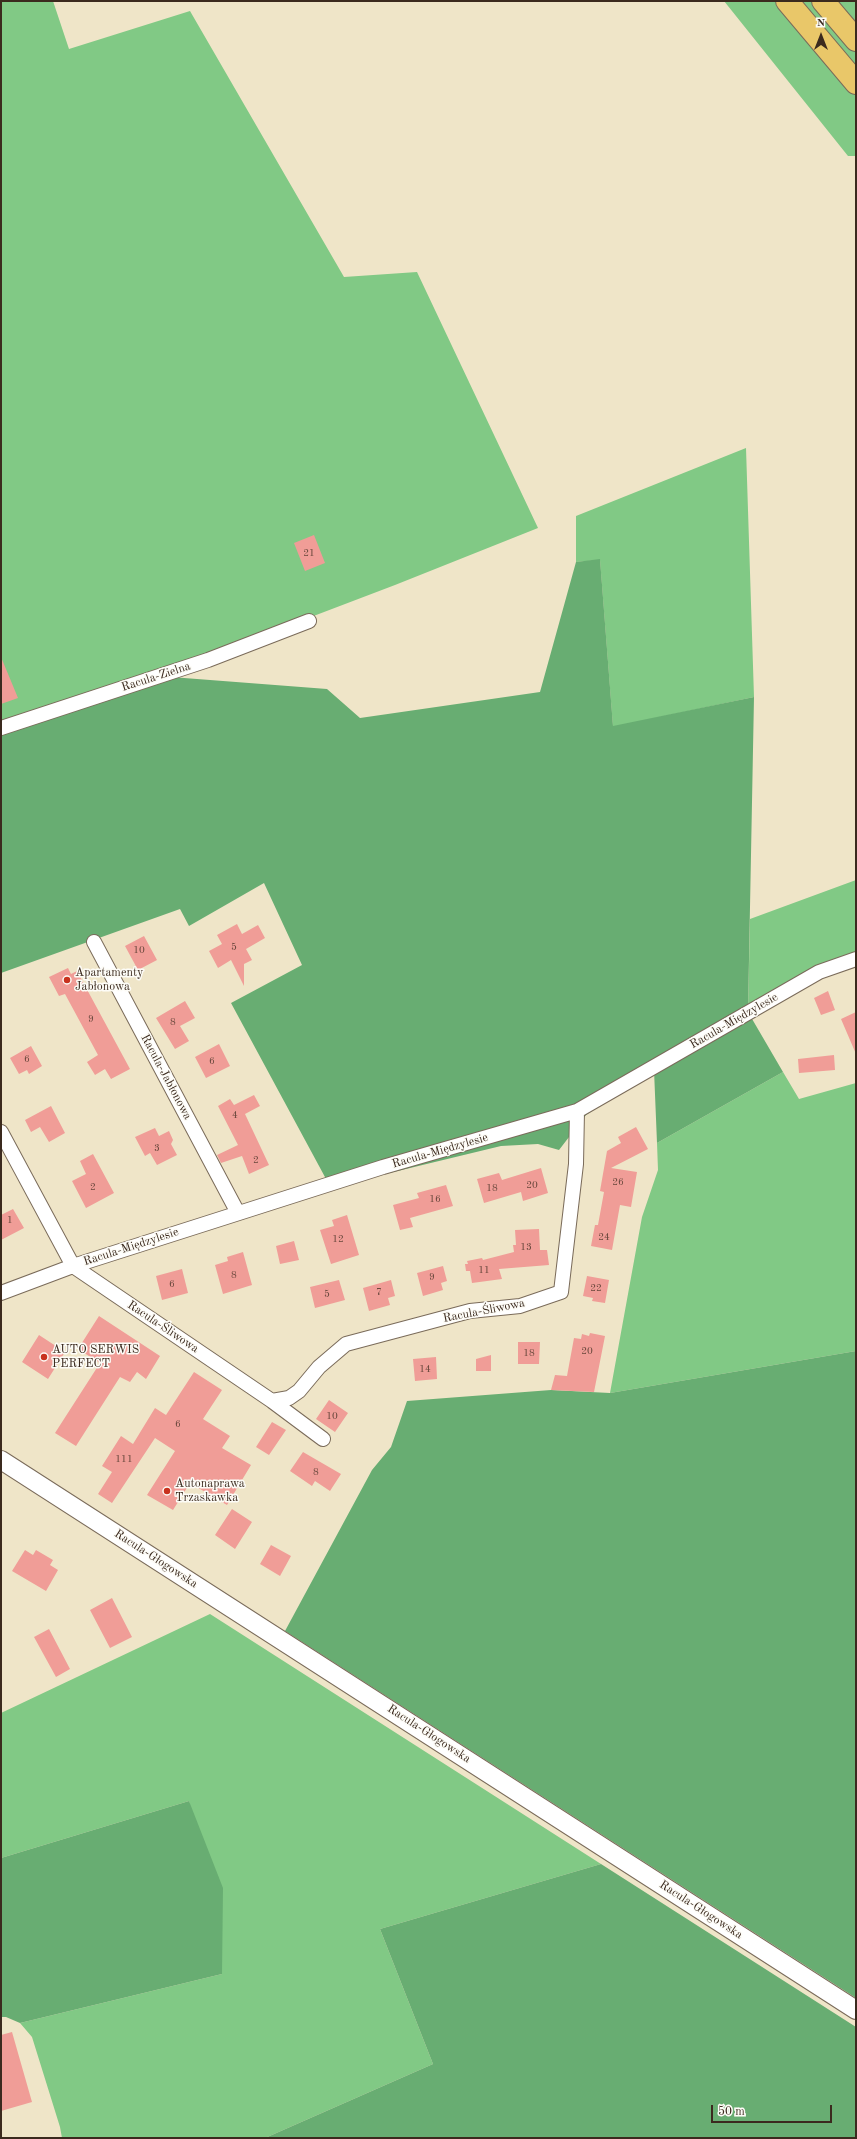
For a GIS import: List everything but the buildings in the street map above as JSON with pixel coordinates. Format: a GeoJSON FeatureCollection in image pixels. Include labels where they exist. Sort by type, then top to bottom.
{"type":"FeatureCollection","features":[{"type":"Feature","properties":{"kind":"highway"},"geometry":{"type":"LineString","coordinates":[[786,1],[856,83]]}},
{"type":"Feature","properties":{"kind":"highway"},"geometry":{"type":"LineString","coordinates":[[823,1],[856,40]]}},
{"type":"Feature","properties":{"kind":"street","name":"Racula-Zielna"},"geometry":{"type":"LineString","coordinates":[[1,728],[208,660],[309,621]]}},
{"type":"Feature","properties":{"kind":"street","name":"Racula-Jabłonowa"},"geometry":{"type":"LineString","coordinates":[[94,942],[238,1213]]}},
{"type":"Feature","properties":{"kind":"street","name":"Racula-Międzylesie"},"geometry":{"type":"LineString","coordinates":[[1,1293],[73,1266],[383,1167],[577,1111],[819,972],[856,959]]}},
{"type":"Feature","properties":{"kind":"street","name":"Racula-Śliwowa"},"geometry":{"type":"LineString","coordinates":[[272,1401],[289,1398],[299,1391],[318,1367],[346,1344],[470,1311],[520,1306],[561,1292],[576,1164],[577,1111]]}},
{"type":"Feature","properties":{"kind":"street"},"geometry":{"type":"LineString","coordinates":[[1,1132],[73,1266]]}},
{"type":"Feature","properties":{"kind":"street","name":"Racula-Śliwowa"},"geometry":{"type":"LineString","coordinates":[[73,1266],[272,1401],[323,1439]]}},
{"type":"Feature","properties":{"kind":"street","name":"Racula-Głogowska"},"geometry":{"type":"LineString","coordinates":[[1,1460],[856,2010]]}},
{"type":"Feature","properties":{"kind":"green space"},"geometry":{"type":"Polygon","coordinates":[[[1,1],[53,1],[69,49],[190,11],[344,277],[417,272],[538,528],[395,585],[1,735],[1,1]]]}},
{"type":"Feature","properties":{"kind":"green space"},"geometry":{"type":"Polygon","coordinates":[[[724,1],[856,1],[856,156],[848,156],[724,1]]]}},
{"type":"Feature","properties":{"kind":"green space"},"geometry":{"type":"Polygon","coordinates":[[[746,448],[754,697],[613,727],[600,560],[576,562],[576,516],[746,448]]]}},
{"type":"Feature","properties":{"kind":"green space"},"geometry":{"type":"Polygon","coordinates":[[[600,559],[613,726],[754,697],[748,1012],[783,1072],[657,1143],[654,1070],[586,1115],[559,1150],[538,1144],[501,1146],[377,1176],[332,1190],[231,1003],[302,965],[264,883],[189,926],[180,909],[1,973],[1,735],[158,676],[327,689],[360,718],[540,692],[576,562],[600,559]]]}},
{"type":"Feature","properties":{"kind":"green space"},"geometry":{"type":"Polygon","coordinates":[[[856,880],[856,962],[748,1012],[750,919],[856,880]]]}},
{"type":"Feature","properties":{"kind":"green space"},"geometry":{"type":"Polygon","coordinates":[[[783,1072],[799,1099],[856,1083],[856,1351],[610,1393],[642,1217],[658,1170],[657,1143],[783,1072]]]}},
{"type":"Feature","properties":{"kind":"green space"},"geometry":{"type":"Polygon","coordinates":[[[856,1351],[856,1998],[285,1631],[372,1470],[391,1447],[407,1401],[551,1390],[610,1393],[856,1351]]]}},
{"type":"Feature","properties":{"kind":"green space"},"geometry":{"type":"Polygon","coordinates":[[[210,1614],[601,1864],[380,1929],[433,2064],[265,2138],[62,2138],[60,2127],[32,2037],[20,2023],[222,1974],[189,1801],[1,1858],[1,1713],[210,1614]]]}},
{"type":"Feature","properties":{"kind":"green space"},"geometry":{"type":"Polygon","coordinates":[[[189,1801],[223,1888],[222,1974],[20,2023],[6,2017],[1,2017],[1,1858],[189,1801]]]}},
{"type":"Feature","properties":{"kind":"green space"},"geometry":{"type":"Polygon","coordinates":[[[601,1864],[856,2027],[856,2138],[265,2138],[433,2064],[380,1929],[601,1864]]]}},
{"type":"Feature","properties":{"kind":"place","name":"Apartamenty Jabłonowa"},"geometry":{"type":"Point","coordinates":[67,980]}},
{"type":"Feature","properties":{"kind":"place","name":"AUTO SERWIS PERFECT"},"geometry":{"type":"Point","coordinates":[44,1357]}},
{"type":"Feature","properties":{"kind":"place","name":"Autonaprawa Trzaskawka"},"geometry":{"type":"Point","coordinates":[167,1491]}}]}
